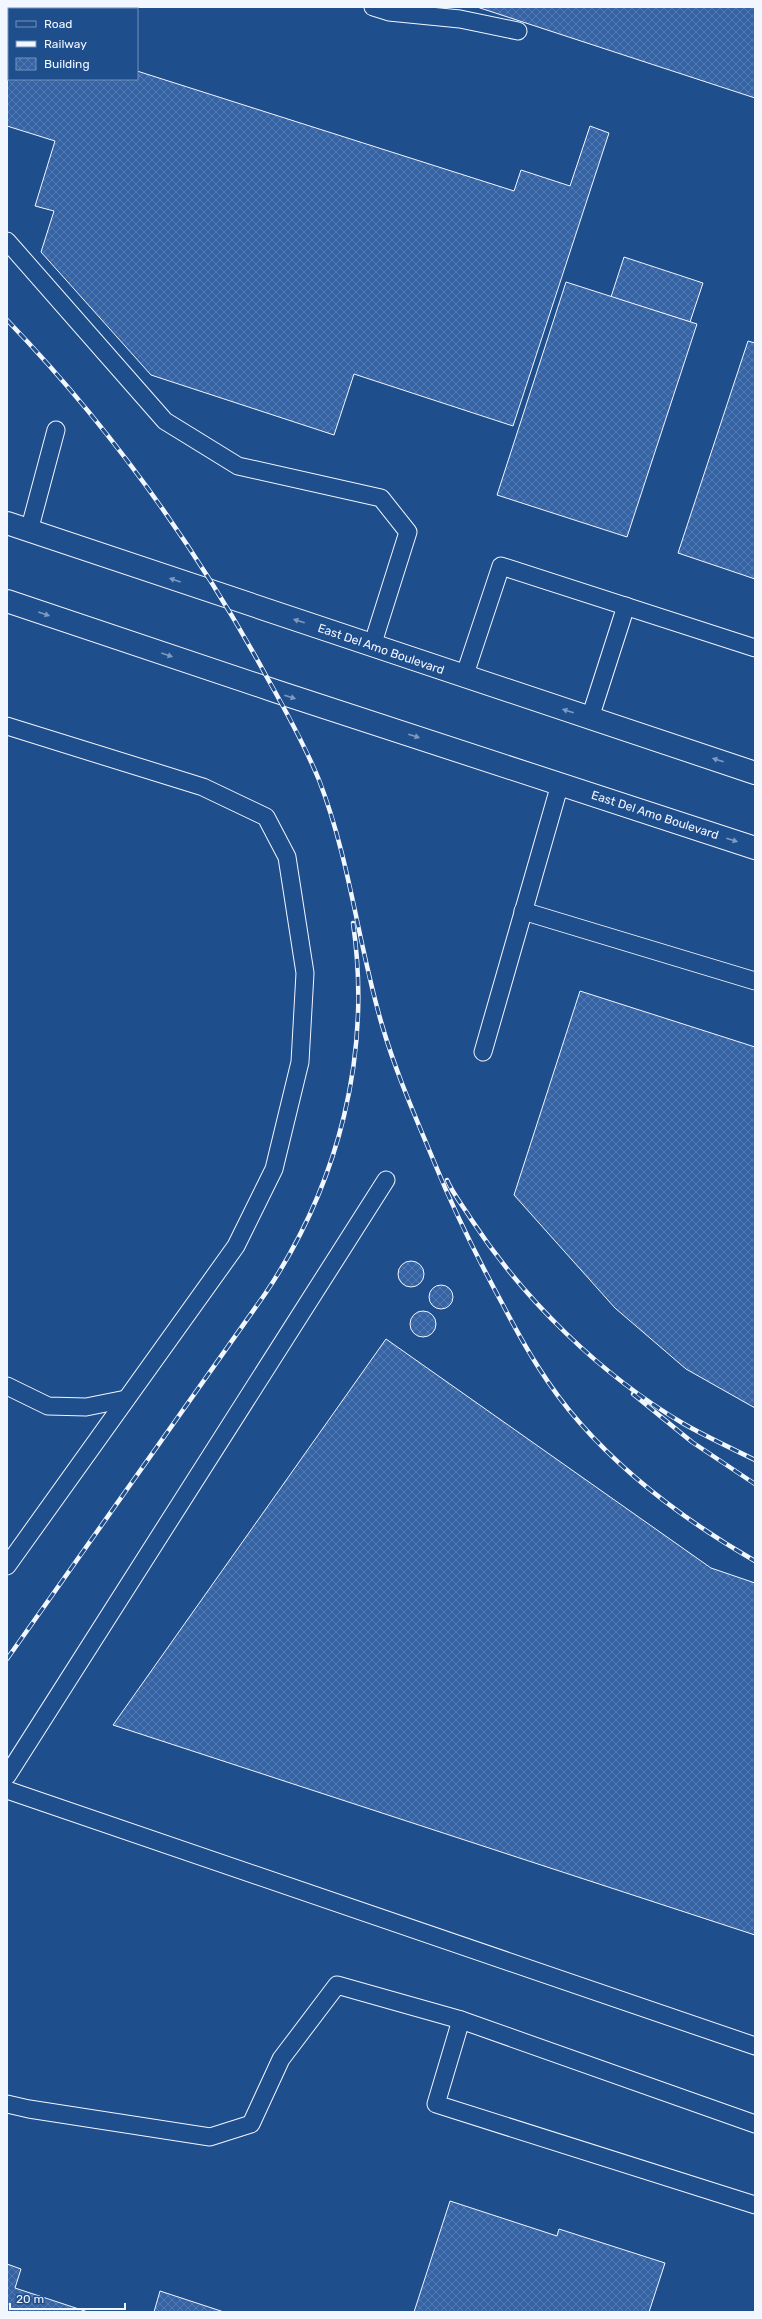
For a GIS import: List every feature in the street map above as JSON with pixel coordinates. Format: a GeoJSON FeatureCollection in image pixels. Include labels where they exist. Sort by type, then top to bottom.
{"type":"FeatureCollection","features":[{"type":"Feature","properties":{"kind":"main road","name":"East Del Amo Boulevard"},"geometry":{"type":"LineString","coordinates":[[7,523],[464,677],[755,772]]}},
{"type":"Feature","properties":{"kind":"main road","name":"East Del Amo Boulevard"},"geometry":{"type":"LineString","coordinates":[[7,601],[275,692],[755,848]]}},
{"type":"Feature","properties":{"kind":"lane"},"geometry":{"type":"LineString","coordinates":[[374,7],[389,12],[460,19],[518,32]]}},
{"type":"Feature","properties":{"kind":"lane"},"geometry":{"type":"LineString","coordinates":[[7,241],[165,421],[238,466],[381,498],[408,532],[372,646]]}},
{"type":"Feature","properties":{"kind":"lane"},"geometry":{"type":"LineString","coordinates":[[29,530],[56,430]]}},
{"type":"Feature","properties":{"kind":"lane"},"geometry":{"type":"LineString","coordinates":[[464,677],[501,566],[755,648]]}},
{"type":"Feature","properties":{"kind":"lane"},"geometry":{"type":"LineString","coordinates":[[590,718],[626,606]]}},
{"type":"Feature","properties":{"kind":"lane"},"geometry":{"type":"LineString","coordinates":[[7,726],[203,787],[266,817],[287,857],[305,972],[300,1062],[274,1169],[236,1246],[7,1566]]}},
{"type":"Feature","properties":{"kind":"lane"},"geometry":{"type":"LineString","coordinates":[[483,1052],[560,784]]}},
{"type":"Feature","properties":{"kind":"lane"},"geometry":{"type":"LineString","coordinates":[[523,911],[755,981]]}},
{"type":"Feature","properties":{"kind":"lane"},"geometry":{"type":"LineString","coordinates":[[7,1776],[386,1180]]}},
{"type":"Feature","properties":{"kind":"lane"},"geometry":{"type":"LineString","coordinates":[[7,1386],[48,1406],[86,1407],[126,1399]]}},
{"type":"Feature","properties":{"kind":"lane"},"geometry":{"type":"LineString","coordinates":[[7,1790],[755,2046]]}},
{"type":"Feature","properties":{"kind":"lane"},"geometry":{"type":"LineString","coordinates":[[7,2104],[29,2109],[210,2137],[251,2124],[281,2059],[336,1985],[461,2020],[755,2124]]}},
{"type":"Feature","properties":{"kind":"lane"},"geometry":{"type":"LineString","coordinates":[[461,2020],[436,2104],[755,2205]]}},
{"type":"Feature","properties":{"kind":"building"},"geometry":{"type":"Polygon","coordinates":[[[477,7],[755,7],[755,98],[477,7]]]}},
{"type":"Feature","properties":{"kind":"building"},"geometry":{"type":"Polygon","coordinates":[[[7,30],[8,80],[138,80],[138,71],[514,191],[521,170],[570,186],[590,126],[609,133],[513,426],[354,374],[334,435],[151,375],[41,252],[54,211],[35,206],[55,141],[7,126],[7,30]]]}},
{"type":"Feature","properties":{"kind":"building"},"geometry":{"type":"Polygon","coordinates":[[[624,257],[703,283],[690,322],[611,297],[624,257]]]}},
{"type":"Feature","properties":{"kind":"building"},"geometry":{"type":"Polygon","coordinates":[[[566,282],[697,324],[627,537],[497,495],[566,282]]]}},
{"type":"Feature","properties":{"kind":"building"},"geometry":{"type":"Polygon","coordinates":[[[748,341],[755,343],[755,579],[678,553],[748,341]]]}},
{"type":"Feature","properties":{"kind":"building"},"geometry":{"type":"Polygon","coordinates":[[[580,991],[755,1047],[755,1408],[686,1369],[615,1308],[514,1195],[580,991]]]}},
{"type":"Feature","properties":{"kind":"building"},"geometry":{"type":"Polygon","coordinates":[[[411,1261],[420,1265],[424,1274],[420,1283],[411,1287],[402,1283],[398,1274],[402,1265],[411,1261]]]}},
{"type":"Feature","properties":{"kind":"building"},"geometry":{"type":"Polygon","coordinates":[[[441,1285],[449,1289],[453,1297],[449,1305],[441,1309],[433,1305],[429,1297],[433,1289],[441,1285]]]}},
{"type":"Feature","properties":{"kind":"building"},"geometry":{"type":"Polygon","coordinates":[[[423,1311],[432,1315],[436,1324],[432,1333],[423,1337],[414,1333],[410,1324],[414,1315],[423,1311]]]}},
{"type":"Feature","properties":{"kind":"building"},"geometry":{"type":"Polygon","coordinates":[[[386,1339],[711,1568],[755,1583],[755,1935],[113,1725],[386,1339]]]}},
{"type":"Feature","properties":{"kind":"building"},"geometry":{"type":"Polygon","coordinates":[[[450,2201],[557,2236],[559,2229],[665,2263],[649,2312],[414,2312],[450,2201]]]}},
{"type":"Feature","properties":{"kind":"building"},"geometry":{"type":"Polygon","coordinates":[[[7,2264],[21,2269],[15,2288],[88,2312],[7,2312],[7,2264]]]}},
{"type":"Feature","properties":{"kind":"building"},"geometry":{"type":"Polygon","coordinates":[[[160,2291],[224,2312],[154,2312],[160,2291]]]}},
{"type":"Feature","properties":{"kind":"railway"},"geometry":{"type":"LineString","coordinates":[[7,320],[81,403],[150,492],[182,537],[242,632],[296,730],[319,780],[330,810],[339,841],[366,964],[382,1025],[400,1078],[459,1218],[511,1321],[547,1381],[580,1423],[640,1482],[684,1516],[755,1561]]}},
{"type":"Feature","properties":{"kind":"railway"},"geometry":{"type":"LineString","coordinates":[[7,1659],[265,1294],[291,1252],[313,1208],[330,1163],[344,1116],[353,1069],[358,1021],[358,972],[353,923]]}},
{"type":"Feature","properties":{"kind":"railway"},"geometry":{"type":"LineString","coordinates":[[447,1180],[455,1195],[492,1249],[540,1307],[566,1334],[623,1383],[653,1404],[684,1424],[755,1460]]}},
{"type":"Feature","properties":{"kind":"railway"},"geometry":{"type":"LineString","coordinates":[[633,1394],[692,1442],[755,1484]]}}]}
